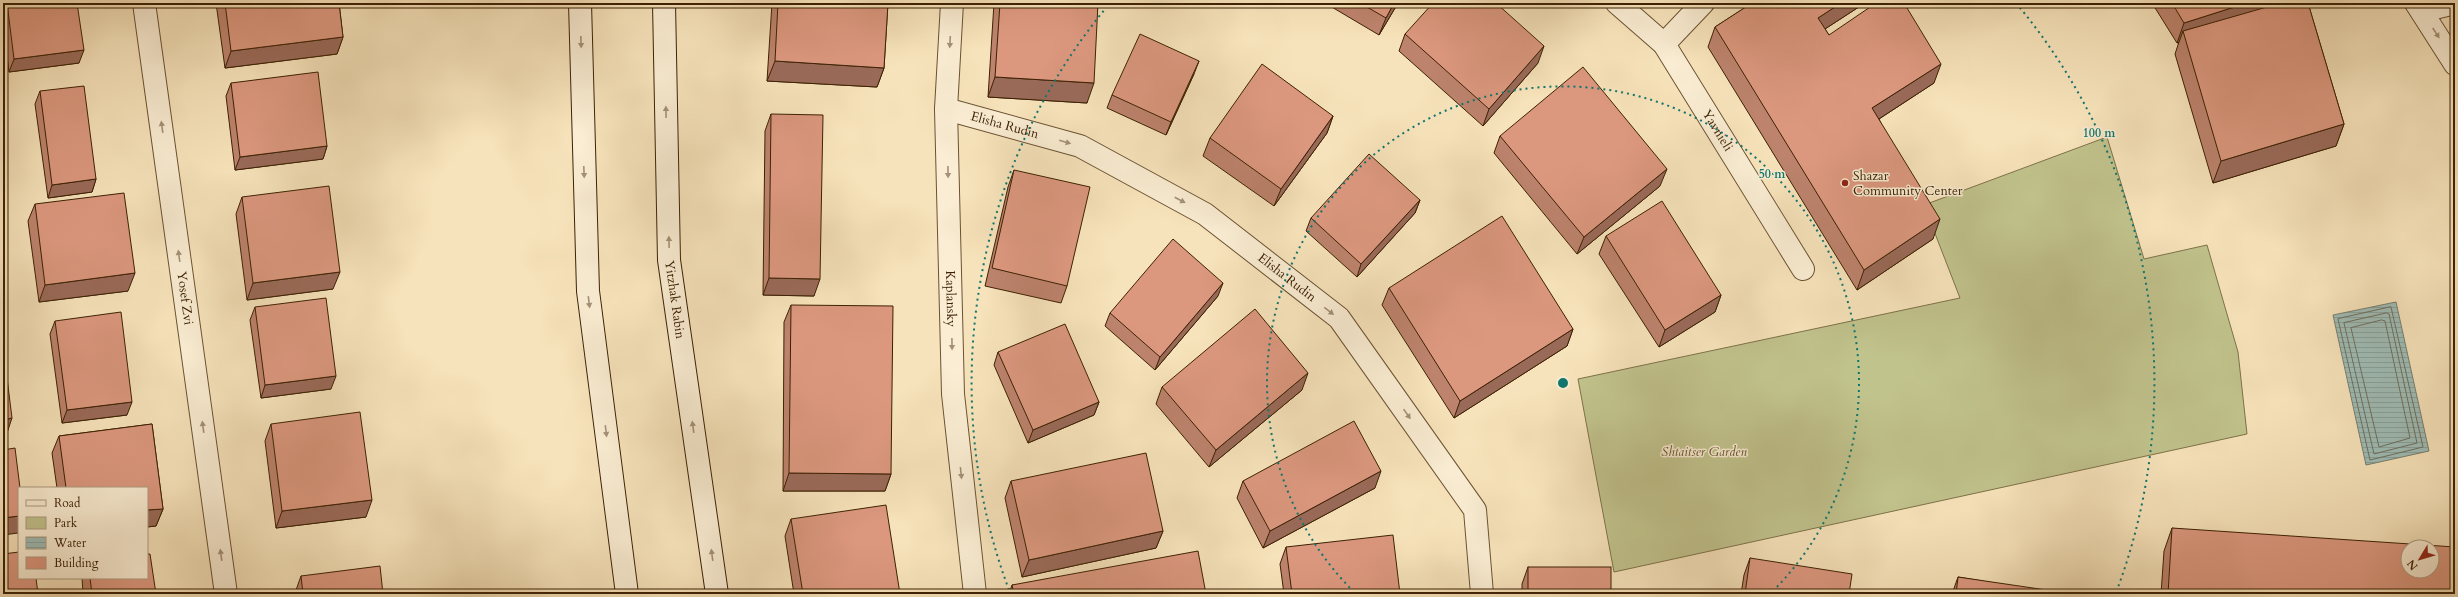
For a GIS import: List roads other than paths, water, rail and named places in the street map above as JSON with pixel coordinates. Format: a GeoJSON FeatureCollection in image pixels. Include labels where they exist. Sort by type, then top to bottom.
{"type":"FeatureCollection","features":[{"type":"Feature","properties":{"kind":"street","name":"Yosef Zvi"},"geometry":{"type":"LineString","coordinates":[[144,3],[226,594]]}},
{"type":"Feature","properties":{"kind":"street"},"geometry":{"type":"LineString","coordinates":[[580,3],[588,291],[626,594]]}},
{"type":"Feature","properties":{"kind":"street","name":"Yitzhak Rabin"},"geometry":{"type":"LineString","coordinates":[[664,3],[669,260],[717,594]]}},
{"type":"Feature","properties":{"kind":"street","name":"Kaplansky"},"geometry":{"type":"LineString","coordinates":[[952,3],[946,109],[953,394],[975,594]]}},
{"type":"Feature","properties":{"kind":"street","name":"Yavnieli"},"geometry":{"type":"LineString","coordinates":[[1617,3],[1664,44],[1803,269]]}},
{"type":"Feature","properties":{"kind":"street"},"geometry":{"type":"LineString","coordinates":[[1664,44],[1703,3]]}},
{"type":"Feature","properties":{"kind":"street"},"geometry":{"type":"LineString","coordinates":[[2455,3],[2422,6],[2455,64]]}},
{"type":"Feature","properties":{"kind":"street","name":"Elisha Rudin"},"geometry":{"type":"LineString","coordinates":[[946,109],[1080,146],[1205,214],[1339,318],[1475,510],[1482,594]]}},
{"type":"Feature","properties":{"kind":"water"},"geometry":{"type":"Polygon","coordinates":[[[2396,302],[2429,451],[2366,465],[2333,315],[2396,302]]]}},
{"type":"Feature","properties":{"kind":"place","name":"Shazar Community Center"},"geometry":{"type":"Point","coordinates":[1845,183]}},
{"type":"Feature","properties":{"kind":"park label","name":"Shtaitser Garden"},"geometry":{"type":"Point","coordinates":[1704,452]}}]}
